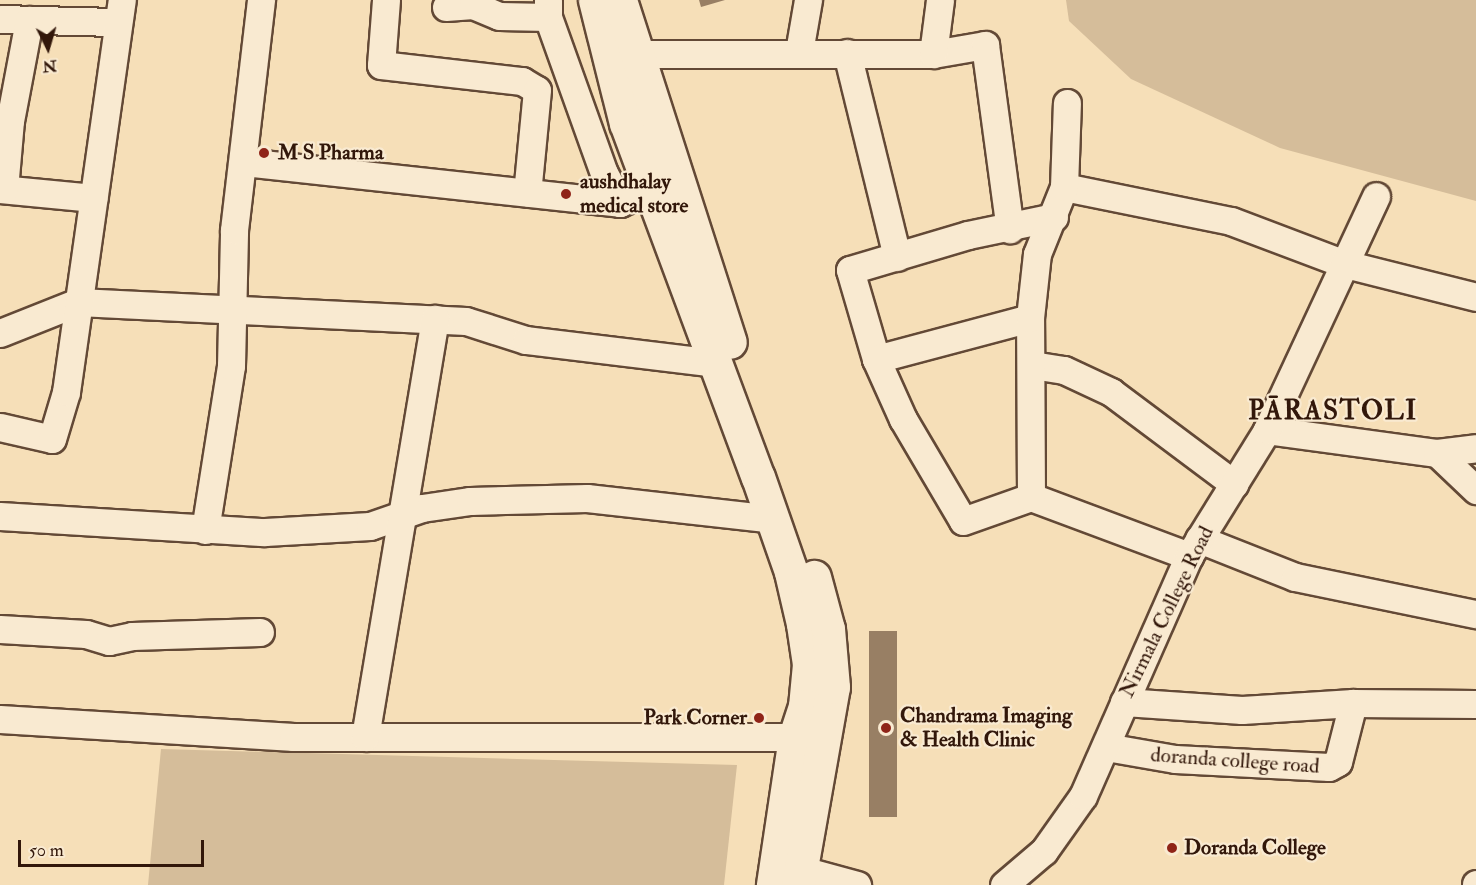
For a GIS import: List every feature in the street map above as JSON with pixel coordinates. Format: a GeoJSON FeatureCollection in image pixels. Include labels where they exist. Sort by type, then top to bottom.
{"type":"FeatureCollection","features":[{"type":"Feature","properties":{"kind":"main road"},"geometry":{"type":"LineString","coordinates":[[595,0],[626,123],[791,572],[808,664],[805,706],[795,737],[787,876]]}},
{"type":"Feature","properties":{"kind":"main road"},"geometry":{"type":"LineString","coordinates":[[620,0],[634,54],[746,388],[810,559],[828,629],[833,687],[787,876]]}},
{"type":"Feature","properties":{"kind":"street"},"geometry":{"type":"LineString","coordinates":[[205,530],[231,366],[234,230],[244,162],[261,0]]}},
{"type":"Feature","properties":{"kind":"street"},"geometry":{"type":"LineString","coordinates":[[386,0],[381,65],[522,81],[537,90],[527,193]]}},
{"type":"Feature","properties":{"kind":"street"},"geometry":{"type":"LineString","coordinates":[[799,52],[808,0]]}},
{"type":"Feature","properties":{"kind":"street"},"geometry":{"type":"LineString","coordinates":[[933,54],[940,0]]}},
{"type":"Feature","properties":{"kind":"street"},"geometry":{"type":"LineString","coordinates":[[446,7],[473,5],[499,16],[548,8],[604,173],[620,203]]}},
{"type":"Feature","properties":{"kind":"street"},"geometry":{"type":"LineString","coordinates":[[0,19],[30,20],[120,11],[66,392],[52,439],[0,427]]}},
{"type":"Feature","properties":{"kind":"street"},"geometry":{"type":"LineString","coordinates":[[30,20],[10,121],[2,189],[94,198]]}},
{"type":"Feature","properties":{"kind":"street"},"geometry":{"type":"LineString","coordinates":[[634,54],[799,52],[933,54],[985,45],[1010,229]]}},
{"type":"Feature","properties":{"kind":"street"},"geometry":{"type":"LineString","coordinates":[[847,53],[897,256]]}},
{"type":"Feature","properties":{"kind":"street"},"geometry":{"type":"LineString","coordinates":[[1031,497],[1030,318],[1037,254],[1054,217],[1064,187],[1067,103]]}},
{"type":"Feature","properties":{"kind":"street"},"geometry":{"type":"LineString","coordinates":[[244,162],[620,203],[650,189]]}},
{"type":"Feature","properties":{"kind":"street"},"geometry":{"type":"LineString","coordinates":[[1064,187],[1231,221],[1345,264],[1476,297]]}},
{"type":"Feature","properties":{"kind":"street","name":"Nirmala College Road"},"geometry":{"type":"LineString","coordinates":[[1004,885],[1044,851],[1066,823],[1106,747],[1194,548],[1267,430],[1376,196]]}},
{"type":"Feature","properties":{"kind":"street"},"geometry":{"type":"LineString","coordinates":[[1054,217],[850,270],[876,359],[903,419],[963,521],[1031,497],[1296,578],[1476,614]]}},
{"type":"Feature","properties":{"kind":"street"},"geometry":{"type":"LineString","coordinates":[[0,333],[78,302],[466,321],[526,339],[716,363]]}},
{"type":"Feature","properties":{"kind":"street"},"geometry":{"type":"LineString","coordinates":[[876,359],[1030,318]]}},
{"type":"Feature","properties":{"kind":"street"},"geometry":{"type":"LineString","coordinates":[[365,737],[435,319]]}},
{"type":"Feature","properties":{"kind":"street"},"geometry":{"type":"LineString","coordinates":[[1032,365],[1064,370],[1111,392],[1234,484]]}},
{"type":"Feature","properties":{"kind":"street"},"geometry":{"type":"LineString","coordinates":[[1267,430],[1437,453],[1476,448]]}},
{"type":"Feature","properties":{"kind":"street"},"geometry":{"type":"LineString","coordinates":[[1437,453],[1476,490]]}},
{"type":"Feature","properties":{"kind":"street"},"geometry":{"type":"LineString","coordinates":[[0,516],[205,530],[358,527],[470,501],[587,498],[772,519]]}},
{"type":"Feature","properties":{"kind":"street"},"geometry":{"type":"LineString","coordinates":[[0,629],[86,634],[109,641],[132,636],[260,632]]}},
{"type":"Feature","properties":{"kind":"street"},"geometry":{"type":"LineString","coordinates":[[1124,702],[1232,710],[1353,703],[1476,704]]}},
{"type":"Feature","properties":{"kind":"street","name":"doranda college road"},"geometry":{"type":"LineString","coordinates":[[1106,747],[1175,759],[1329,767],[1338,762],[1353,703]]}},
{"type":"Feature","properties":{"kind":"street"},"geometry":{"type":"LineString","coordinates":[[0,719],[365,737],[795,737]]}},
{"type":"Feature","properties":{"kind":"street"},"geometry":{"type":"LineString","coordinates":[[787,876],[857,885]]}},
{"type":"Feature","properties":{"kind":"shaded area"},"geometry":{"type":"Polygon","coordinates":[[[1066,0],[1476,0],[1476,201],[1280,148],[1131,79],[1069,21],[1066,0]]]}},
{"type":"Feature","properties":{"kind":"shaded area"},"geometry":{"type":"Polygon","coordinates":[[[161,749],[737,765],[724,885],[148,885],[161,749]]]}},
{"type":"Feature","properties":{"kind":"building"},"geometry":{"type":"Polygon","coordinates":[[[699,0],[725,0],[701,7],[699,0]]]}},
{"type":"Feature","properties":{"kind":"building"},"geometry":{"type":"Polygon","coordinates":[[[869,631],[897,631],[897,817],[869,817],[869,631]]]}},
{"type":"Feature","properties":{"kind":"place","name":"M S Pharma"},"geometry":{"type":"Point","coordinates":[264,153]}},
{"type":"Feature","properties":{"kind":"place","name":"aushdhalay medical store"},"geometry":{"type":"Point","coordinates":[566,194]}},
{"type":"Feature","properties":{"kind":"place","name":"Park Corner"},"geometry":{"type":"Point","coordinates":[759,718]}},
{"type":"Feature","properties":{"kind":"place","name":"Chandrama Imaging & Health Clinic"},"geometry":{"type":"Point","coordinates":[886,728]}},
{"type":"Feature","properties":{"kind":"place","name":"Doranda College"},"geometry":{"type":"Point","coordinates":[1172,848]}},
{"type":"Feature","properties":{"kind":"district","name":"PĀRASTOLI"},"geometry":{"type":"Point","coordinates":[1333,411]}}]}
